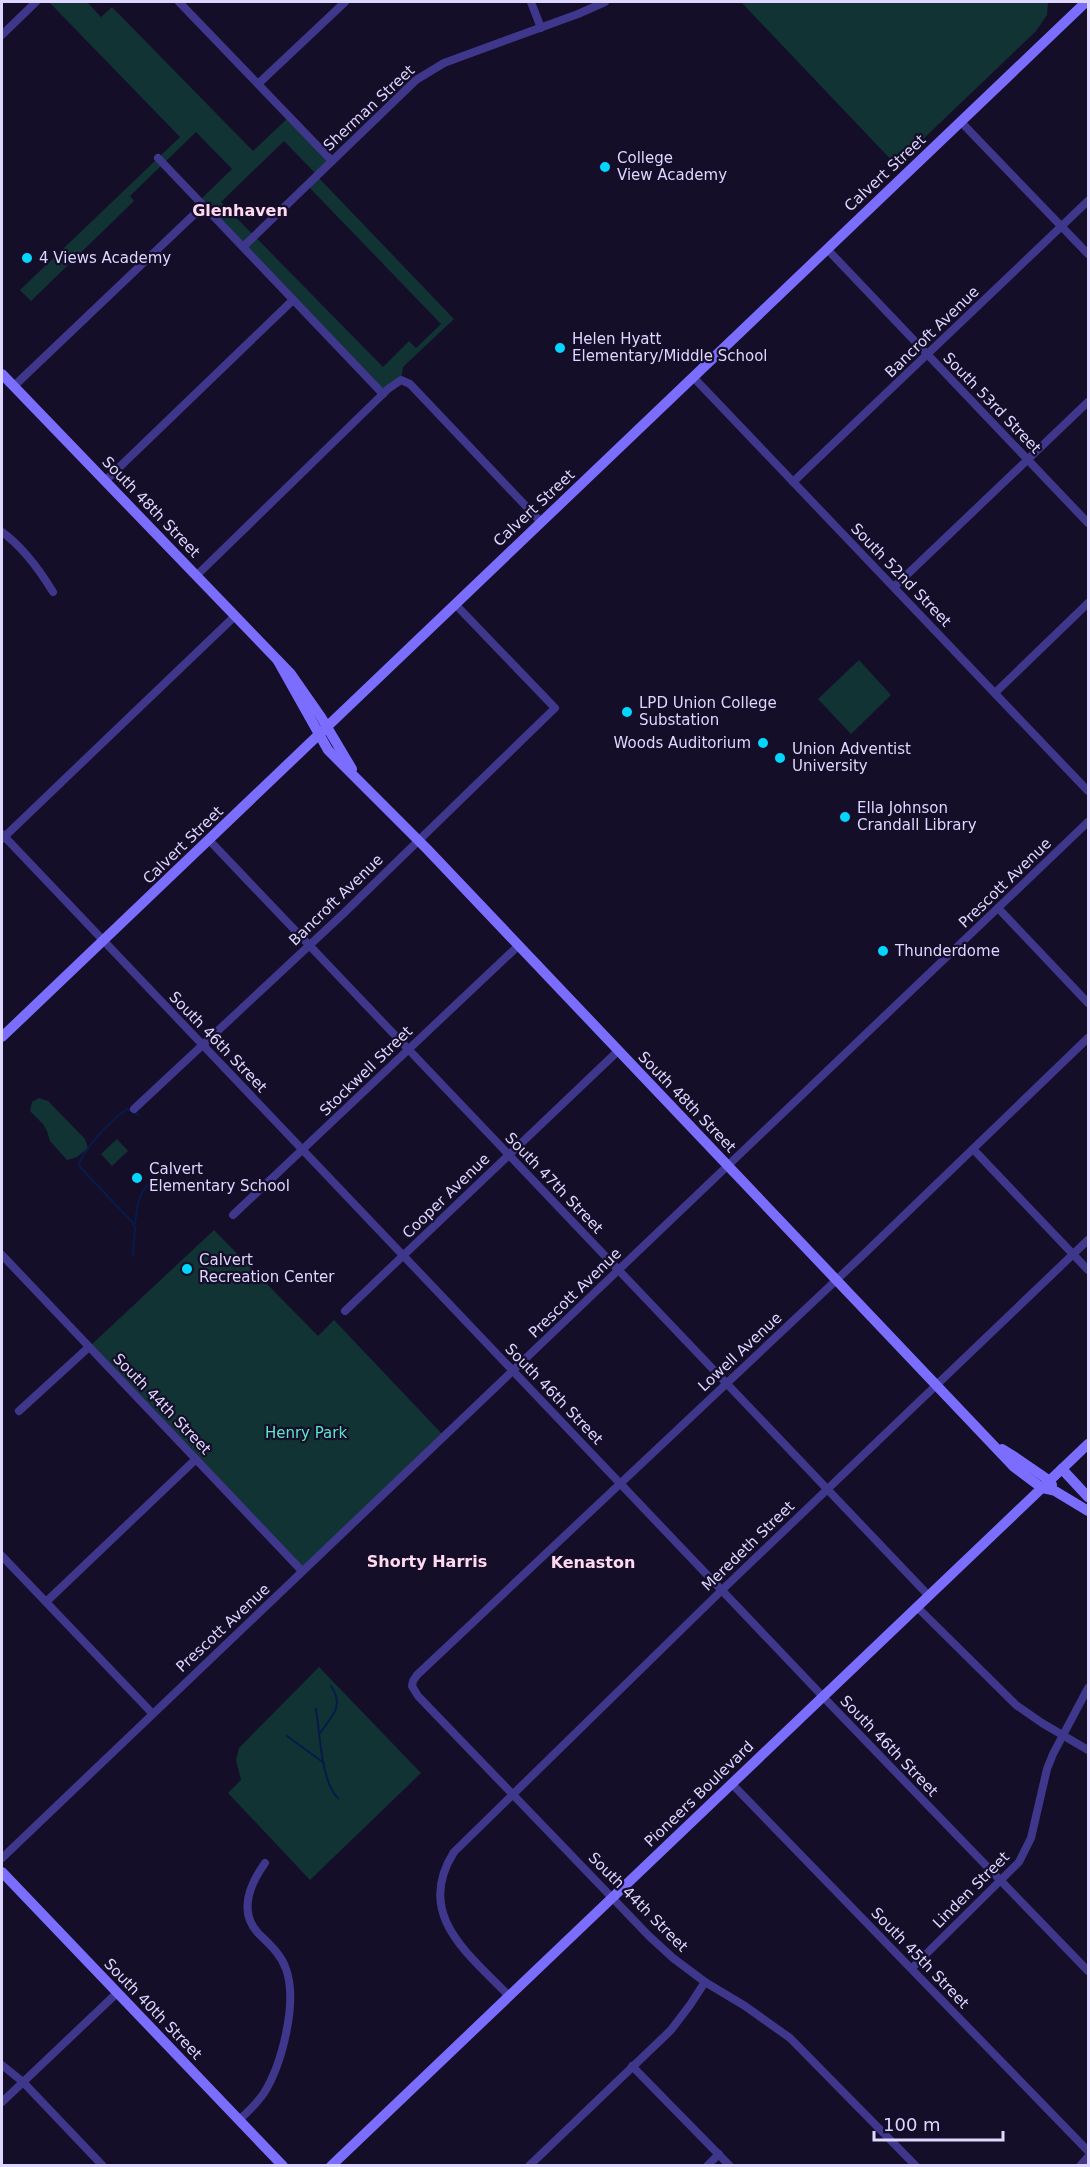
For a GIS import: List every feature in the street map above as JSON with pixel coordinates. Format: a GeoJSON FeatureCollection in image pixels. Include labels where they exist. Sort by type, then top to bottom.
{"type":"FeatureCollection","features":[{"type":"Feature","properties":{"kind":"main road","name":"Calvert Street"},"geometry":{"type":"LineString","coordinates":[[2,1037],[1086,3]]}},
{"type":"Feature","properties":{"kind":"main road","name":"South 48th Street"},"geometry":{"type":"LineString","coordinates":[[2,374],[302,688],[322,731],[357,777],[1014,1467],[1089,1511]]}},
{"type":"Feature","properties":{"kind":"main road","name":"Pioneers Boulevard"},"geometry":{"type":"LineString","coordinates":[[331,2166],[917,1607],[1049,1487],[1062,1469],[1089,1444]]}},
{"type":"Feature","properties":{"kind":"main road"},"geometry":{"type":"LineString","coordinates":[[1062,1469],[1089,1497]]}},
{"type":"Feature","properties":{"kind":"main road","name":"South 40th Street"},"geometry":{"type":"LineString","coordinates":[[2,1872],[283,2166]]}},
{"type":"Feature","properties":{"kind":"street"},"geometry":{"type":"LineString","coordinates":[[2,35],[36,2]]}},
{"type":"Feature","properties":{"kind":"street"},"geometry":{"type":"LineString","coordinates":[[258,84],[345,2]]}},
{"type":"Feature","properties":{"kind":"street"},"geometry":{"type":"LineString","coordinates":[[531,2],[541,28]]}},
{"type":"Feature","properties":{"kind":"street","name":"Sherman Street"},"geometry":{"type":"LineString","coordinates":[[243,247],[416,80],[444,63],[605,2]]}},
{"type":"Feature","properties":{"kind":"street"},"geometry":{"type":"LineString","coordinates":[[184,4],[332,161]]}},
{"type":"Feature","properties":{"kind":"street"},"geometry":{"type":"LineString","coordinates":[[961,122],[1089,254]]}},
{"type":"Feature","properties":{"kind":"street"},"geometry":{"type":"LineString","coordinates":[[158,158],[383,394]]}},
{"type":"Feature","properties":{"kind":"street","name":"Bancroft Avenue"},"geometry":{"type":"LineString","coordinates":[[794,482],[1089,201]]}},
{"type":"Feature","properties":{"kind":"street"},"geometry":{"type":"LineString","coordinates":[[14,386],[203,206]]}},
{"type":"Feature","properties":{"kind":"street","name":"South 53rd Street"},"geometry":{"type":"LineString","coordinates":[[827,249],[1089,523]]}},
{"type":"Feature","properties":{"kind":"street"},"geometry":{"type":"LineString","coordinates":[[105,481],[293,300]]}},
{"type":"Feature","properties":{"kind":"street","name":"South 52nd Street"},"geometry":{"type":"LineString","coordinates":[[694,378],[1089,791]]}},
{"type":"Feature","properties":{"kind":"street"},"geometry":{"type":"LineString","coordinates":[[196,576],[383,394],[401,381],[410,384],[541,522]]}},
{"type":"Feature","properties":{"kind":"street"},"geometry":{"type":"LineString","coordinates":[[894,587],[1089,402]]}},
{"type":"Feature","properties":{"kind":"street"},"geometry":{"type":"LineString","coordinates":[[2,532],[34,563],[53,592]]}},
{"type":"Feature","properties":{"kind":"street"},"geometry":{"type":"LineString","coordinates":[[995,693],[1089,603]]}},
{"type":"Feature","properties":{"kind":"street","name":"Bancroft Avenue"},"geometry":{"type":"LineString","coordinates":[[134,1109],[203,1046],[555,708],[455,604]]}},
{"type":"Feature","properties":{"kind":"street"},"geometry":{"type":"LineString","coordinates":[[2,836],[235,616]]}},
{"type":"Feature","properties":{"kind":"street","name":"Prescott Avenue"},"geometry":{"type":"LineString","coordinates":[[2,1858],[1089,822]]}},
{"type":"Feature","properties":{"kind":"street","name":"South 46th Street"},"geometry":{"type":"LineString","coordinates":[[2,836],[1000,1881],[1089,1971]]}},
{"type":"Feature","properties":{"kind":"street","name":"South 47th Street"},"geometry":{"type":"LineString","coordinates":[[209,840],[929,1596]]}},
{"type":"Feature","properties":{"kind":"street"},"geometry":{"type":"LineString","coordinates":[[998,908],[1089,1003]]}},
{"type":"Feature","properties":{"kind":"street","name":"Stockwell Street"},"geometry":{"type":"LineString","coordinates":[[233,1215],[518,946]]}},
{"type":"Feature","properties":{"kind":"street","name":"Lowell Avenue"},"geometry":{"type":"LineString","coordinates":[[412,1686],[417,1675],[1089,1038]]}},
{"type":"Feature","properties":{"kind":"street","name":"Cooper Avenue"},"geometry":{"type":"LineString","coordinates":[[345,1311],[618,1051]]}},
{"type":"Feature","properties":{"kind":"street"},"geometry":{"type":"LineString","coordinates":[[973,1149],[1089,1270]]}},
{"type":"Feature","properties":{"kind":"street","name":"Meredeth Street"},"geometry":{"type":"LineString","coordinates":[[509,1996],[455,1940],[448,1928],[440,1904],[441,1882],[454,1852],[722,1590],[1089,1240]]}},
{"type":"Feature","properties":{"kind":"street","name":"South 44th Street"},"geometry":{"type":"LineString","coordinates":[[2,1256],[302,1571]]}},
{"type":"Feature","properties":{"kind":"street"},"geometry":{"type":"LineString","coordinates":[[19,1412],[89,1347]]}},
{"type":"Feature","properties":{"kind":"street"},"geometry":{"type":"LineString","coordinates":[[46,1602],[196,1459]]}},
{"type":"Feature","properties":{"kind":"street"},"geometry":{"type":"LineString","coordinates":[[2,1556],[152,1713]]}},
{"type":"Feature","properties":{"kind":"street"},"geometry":{"type":"LineString","coordinates":[[917,1607],[1016,1706],[1089,1750]]}},
{"type":"Feature","properties":{"kind":"street","name":"South 44th Street"},"geometry":{"type":"LineString","coordinates":[[412,1686],[418,1696],[612,1898],[673,1958],[790,2038],[916,2166]]}},
{"type":"Feature","properties":{"kind":"street","name":"Linden Street"},"geometry":{"type":"LineString","coordinates":[[912,1968],[1015,1867],[1026,1850],[1047,1769],[1089,1688]]}},
{"type":"Feature","properties":{"kind":"street","name":"South 45th Street"},"geometry":{"type":"LineString","coordinates":[[732,1784],[1089,2151]]}},
{"type":"Feature","properties":{"kind":"street"},"geometry":{"type":"LineString","coordinates":[[239,2120],[254,2106],[271,2080],[279,2059],[288,2018],[287,1971],[277,1953],[252,1924],[248,1914],[248,1896],[254,1879],[265,1863]]}},
{"type":"Feature","properties":{"kind":"street"},"geometry":{"type":"LineString","coordinates":[[529,2166],[675,2024],[705,1982]]}},
{"type":"Feature","properties":{"kind":"street"},"geometry":{"type":"LineString","coordinates":[[2,2102],[117,1993]]}},
{"type":"Feature","properties":{"kind":"street"},"geometry":{"type":"LineString","coordinates":[[2,2065],[23,2082],[103,2166]]}},
{"type":"Feature","properties":{"kind":"street"},"geometry":{"type":"LineString","coordinates":[[632,2066],[730,2166]]}},
{"type":"Feature","properties":{"kind":"street"},"geometry":{"type":"LineString","coordinates":[[707,2166],[719,2154]]}},
{"type":"Feature","properties":{"kind":"street"},"geometry":{"type":"LineString","coordinates":[[1080,2166],[1089,2157]]}},
{"type":"Feature","properties":{"kind":"green space"},"geometry":{"type":"Polygon","coordinates":[[[49,2],[87,2],[101,17],[112,7],[253,151],[289,117],[332,161],[317,176],[454,319],[403,367],[401,380],[383,394],[199,201],[232,169],[196,132],[130,196],[134,201],[31,301],[20,290],[180,137],[49,2]],[[284,141],[221,202],[383,367],[409,341],[416,348],[441,324],[307,185],[317,175],[284,141]]]}},
{"type":"Feature","properties":{"kind":"green space"},"geometry":{"type":"Polygon","coordinates":[[[741,2],[1048,2],[1047,15],[1036,31],[896,165],[741,2]]]}},
{"type":"Feature","properties":{"kind":"green space"},"geometry":{"type":"Polygon","coordinates":[[[859,660],[891,695],[851,734],[818,699],[859,660]]]}},
{"type":"Feature","properties":{"kind":"green space"},"geometry":{"type":"Polygon","coordinates":[[[39,1098],[48,1101],[85,1139],[88,1148],[77,1157],[67,1160],[50,1141],[43,1124],[30,1111],[32,1102],[39,1098]]]}},
{"type":"Feature","properties":{"kind":"green space"},"geometry":{"type":"Polygon","coordinates":[[[117,1139],[128,1151],[112,1166],[101,1154],[117,1139]]]}},
{"type":"Feature","properties":{"kind":"green space","name":"Henry Park"},"geometry":{"type":"Polygon","coordinates":[[[214,1230],[318,1336],[334,1320],[444,1436],[302,1571],[89,1347],[214,1230]]]}},
{"type":"Feature","properties":{"kind":"green space"},"geometry":{"type":"Polygon","coordinates":[[[319,1667],[421,1773],[310,1880],[228,1793],[241,1780],[236,1760],[239,1748],[319,1667]]]}},
{"type":"Feature","properties":{"kind":"waterway"},"geometry":{"type":"LineString","coordinates":[[133,1255],[135,1227],[80,1167],[79,1163],[94,1140],[127,1109],[139,1115]]}},
{"type":"Feature","properties":{"kind":"waterway"},"geometry":{"type":"LineString","coordinates":[[135,1224],[141,1195],[151,1181]]}},
{"type":"Feature","properties":{"kind":"waterway"},"geometry":{"type":"LineString","coordinates":[[320,1733],[337,1705],[337,1699],[331,1686]]}},
{"type":"Feature","properties":{"kind":"waterway"},"geometry":{"type":"LineString","coordinates":[[316,1709],[325,1769],[332,1791],[338,1798]]}},
{"type":"Feature","properties":{"kind":"waterway"},"geometry":{"type":"LineString","coordinates":[[287,1736],[324,1763]]}},
{"type":"Feature","properties":{"kind":"place","name":"College View Academy"},"geometry":{"type":"Point","coordinates":[605,167]}},
{"type":"Feature","properties":{"kind":"place","name":"4 Views Academy"},"geometry":{"type":"Point","coordinates":[27,258]}},
{"type":"Feature","properties":{"kind":"place","name":"Helen Hyatt Elementary/Middle School"},"geometry":{"type":"Point","coordinates":[560,348]}},
{"type":"Feature","properties":{"kind":"place","name":"LPD Union College Substation"},"geometry":{"type":"Point","coordinates":[627,712]}},
{"type":"Feature","properties":{"kind":"place","name":"Woods Auditorium"},"geometry":{"type":"Point","coordinates":[763,743]}},
{"type":"Feature","properties":{"kind":"place","name":"Union Adventist University"},"geometry":{"type":"Point","coordinates":[780,758]}},
{"type":"Feature","properties":{"kind":"place","name":"Ella Johnson Crandall Library"},"geometry":{"type":"Point","coordinates":[845,817]}},
{"type":"Feature","properties":{"kind":"place","name":"Thunderdome"},"geometry":{"type":"Point","coordinates":[883,951]}},
{"type":"Feature","properties":{"kind":"place","name":"Calvert Elementary School"},"geometry":{"type":"Point","coordinates":[137,1178]}},
{"type":"Feature","properties":{"kind":"place","name":"Calvert Recreation Center"},"geometry":{"type":"Point","coordinates":[187,1269]}},
{"type":"Feature","properties":{"kind":"district","name":"Glenhaven"},"geometry":{"type":"Point","coordinates":[240,210]}},
{"type":"Feature","properties":{"kind":"district","name":"Shorty Harris"},"geometry":{"type":"Point","coordinates":[427,1561]}},
{"type":"Feature","properties":{"kind":"district","name":"Kenaston"},"geometry":{"type":"Point","coordinates":[593,1562]}}]}
